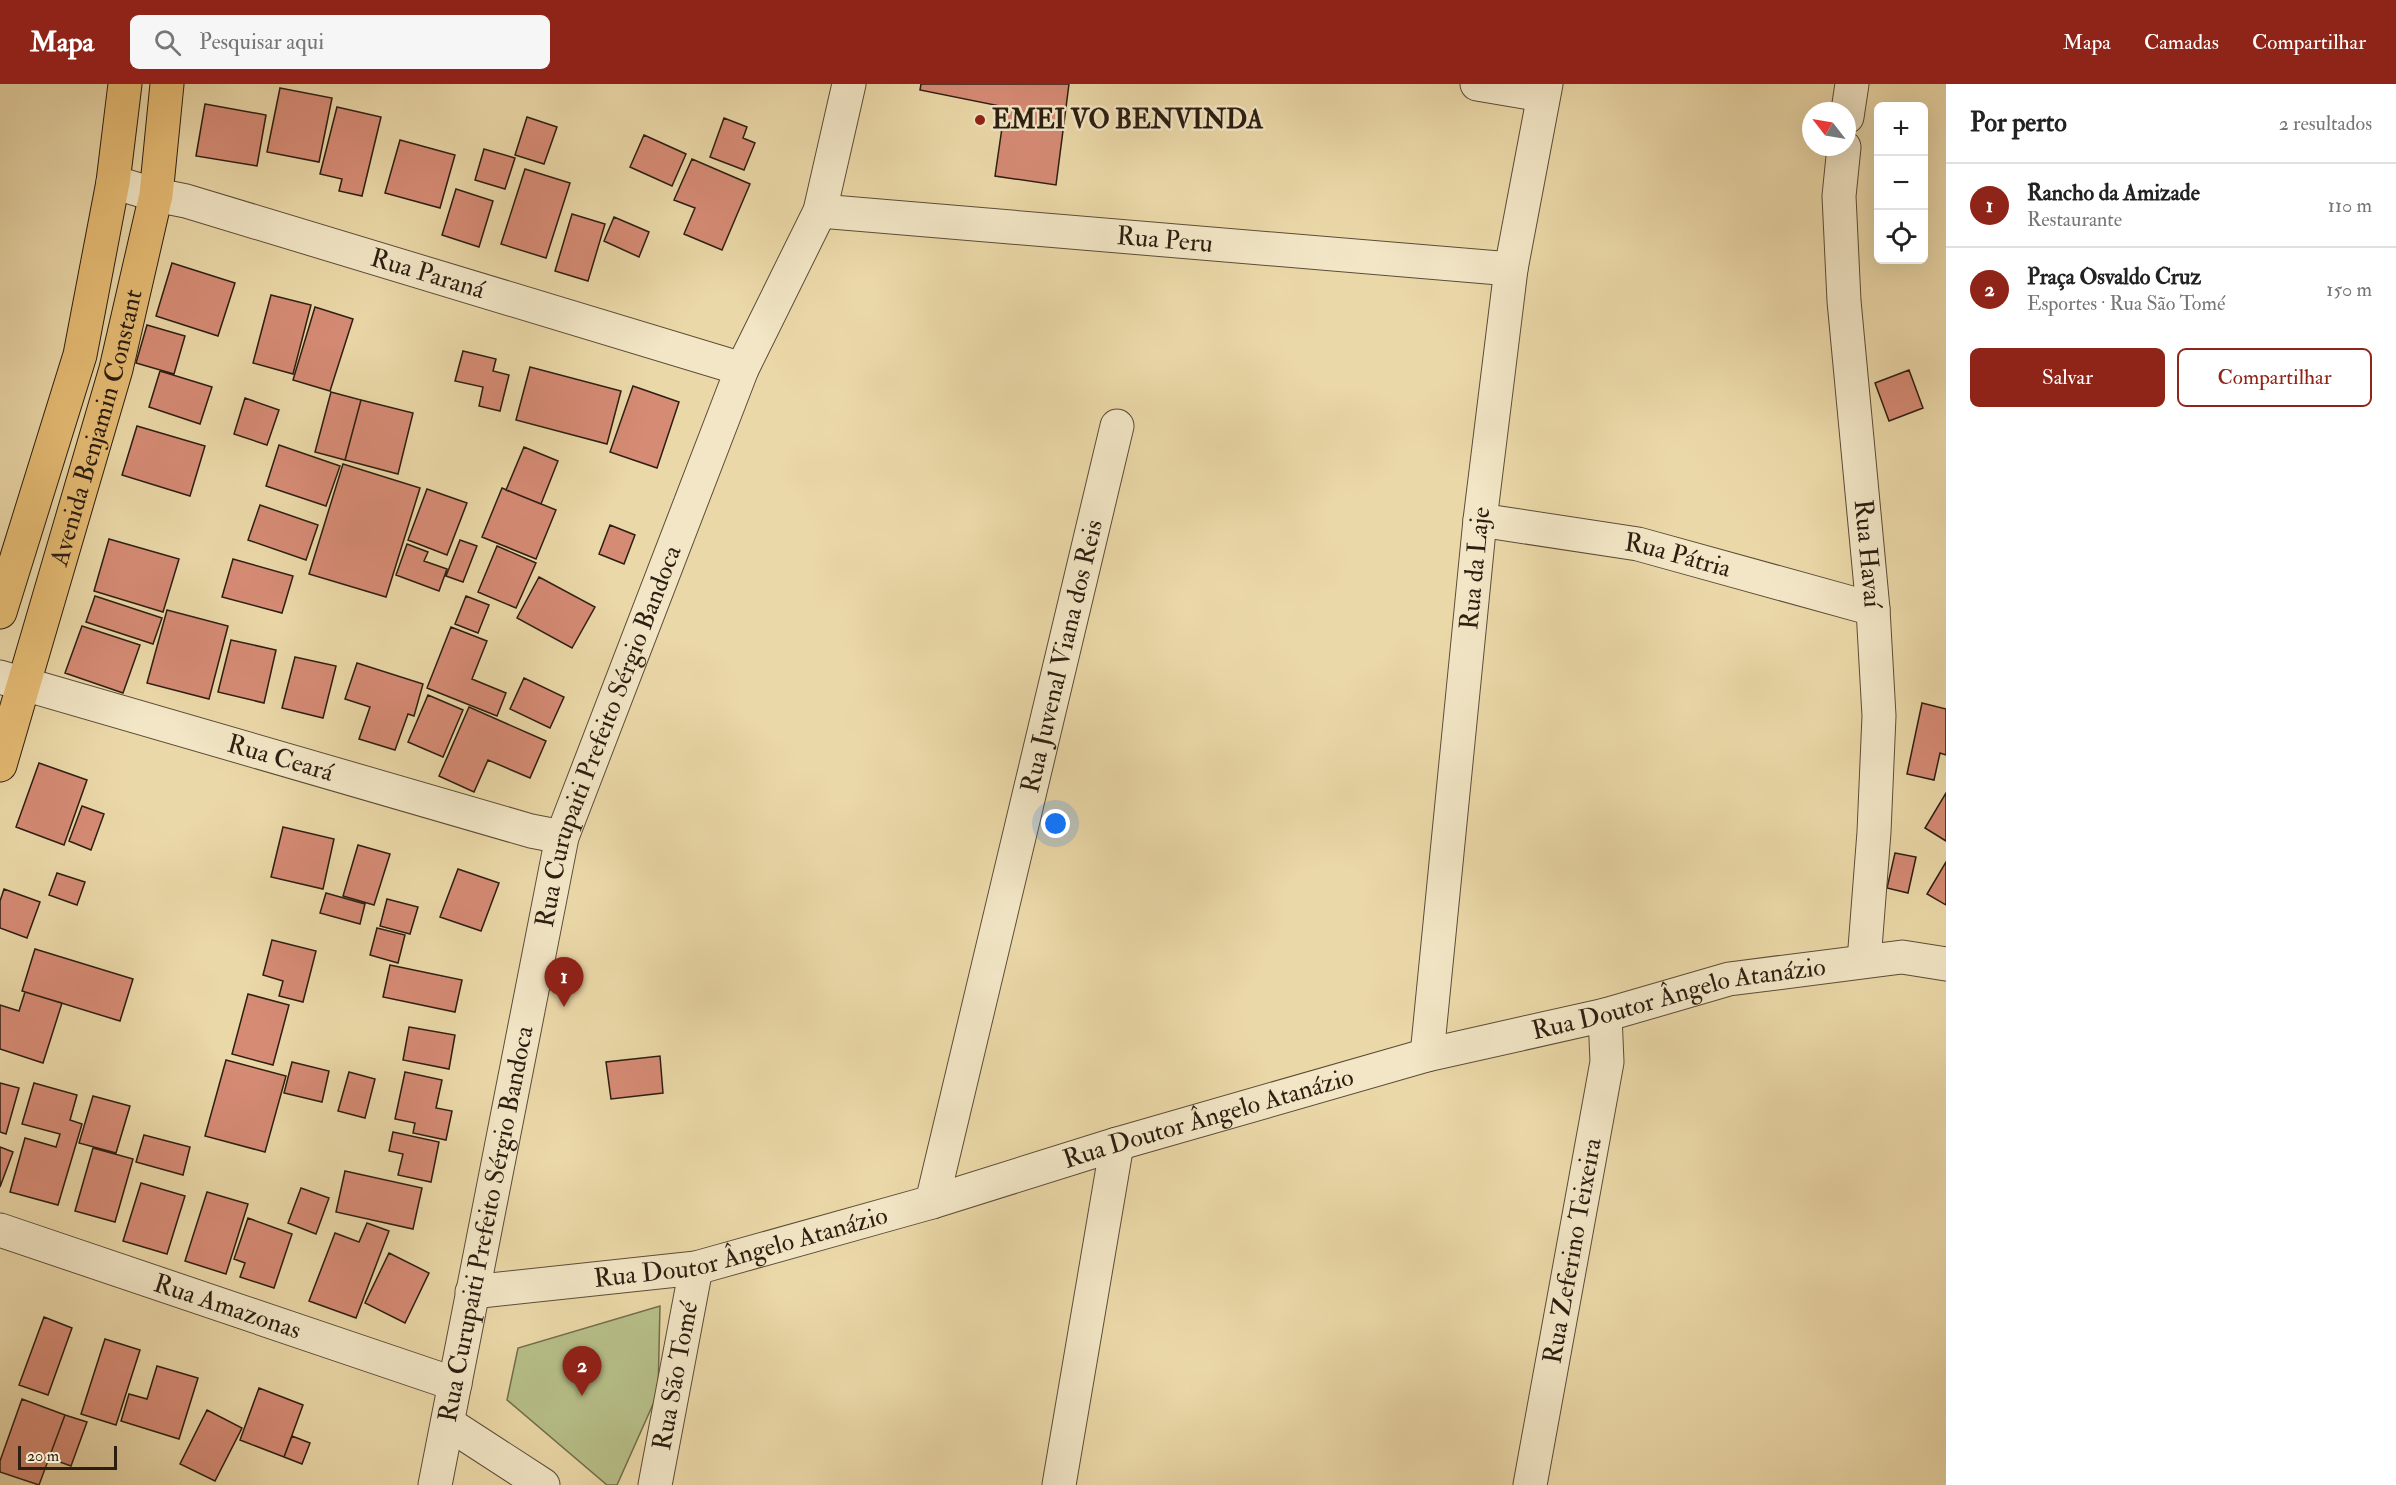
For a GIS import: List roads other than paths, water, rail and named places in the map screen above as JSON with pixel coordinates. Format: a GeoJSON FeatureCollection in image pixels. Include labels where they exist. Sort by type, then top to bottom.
{"type":"FeatureCollection","features":[{"type":"Feature","properties":{"kind":"main road","name":"Avenida Benjamin Constant"},"geometry":{"type":"LineString","coordinates":[[0,612],[80,355],[113,182],[125,84]]}},
{"type":"Feature","properties":{"kind":"main road","name":"Avenida Benjamin Constant"},"geometry":{"type":"LineString","coordinates":[[0,765],[11,682],[116,369],[156,195],[167,84]]}},
{"type":"Feature","properties":{"kind":"street","name":"Rua Curupaiti Prefeito Sérgio Bandoca"},"geometry":{"type":"LineString","coordinates":[[435,1485],[449,1424],[472,1292],[562,837],[742,369],[820,211],[849,84]]}},
{"type":"Feature","properties":{"kind":"street"},"geometry":{"type":"LineString","coordinates":[[1476,84],[1545,90]]}},
{"type":"Feature","properties":{"kind":"street"},"geometry":{"type":"LineString","coordinates":[[1849,102],[1852,84]]}},
{"type":"Feature","properties":{"kind":"street","name":"Rua da Laje"},"geometry":{"type":"LineString","coordinates":[[1427,1055],[1480,520],[1510,269],[1545,90]]}},
{"type":"Feature","properties":{"kind":"street","name":"Rua Havaí"},"geometry":{"type":"LineString","coordinates":[[1843,156],[1839,196],[1844,301],[1873,609],[1879,716],[1874,832],[1864,961]]}},
{"type":"Feature","properties":{"kind":"street","name":"Rua Paraná"},"geometry":{"type":"LineString","coordinates":[[113,182],[197,204],[742,369]]}},
{"type":"Feature","properties":{"kind":"street","name":"Rua Peru"},"geometry":{"type":"LineString","coordinates":[[820,211],[1510,269]]}},
{"type":"Feature","properties":{"kind":"street","name":"Rua Juvenal Viana dos Reis"},"geometry":{"type":"LineString","coordinates":[[932,1202],[1117,426]]}},
{"type":"Feature","properties":{"kind":"street","name":"Rua Pátria"},"geometry":{"type":"LineString","coordinates":[[1480,520],[1638,544],[1873,609]]}},
{"type":"Feature","properties":{"kind":"street","name":"Rua Ceará"},"geometry":{"type":"LineString","coordinates":[[11,682],[531,831],[562,837]]}},
{"type":"Feature","properties":{"kind":"street","name":"Rua Doutor Ângelo Atanázio"},"geometry":{"type":"LineString","coordinates":[[472,1292],[696,1268],[932,1202],[1117,1144],[1427,1055],[1605,1015],[1729,979],[1902,957],[1946,963]]}},
{"type":"Feature","properties":{"kind":"street","name":"Rua Zeferino Teixeira"},"geometry":{"type":"LineString","coordinates":[[1530,1485],[1607,1062],[1605,1015]]}},
{"type":"Feature","properties":{"kind":"street"},"geometry":{"type":"LineString","coordinates":[[1059,1485],[1117,1144]]}},
{"type":"Feature","properties":{"kind":"street","name":"Rua Amazonas"},"geometry":{"type":"LineString","coordinates":[[0,1230],[455,1384]]}},
{"type":"Feature","properties":{"kind":"street","name":"Rua São Tomé"},"geometry":{"type":"LineString","coordinates":[[655,1485],[696,1268]]}},
{"type":"Feature","properties":{"kind":"street"},"geometry":{"type":"LineString","coordinates":[[449,1424],[543,1485]]}},
{"type":"Feature","properties":{"kind":"place","name":"EMEI VO BENVINDA"},"geometry":{"type":"Point","coordinates":[980,120]}},
{"type":"Feature","properties":{"kind":"place","name":"Rancho da Amizade"},"geometry":{"type":"Point","coordinates":[564,1007]}},
{"type":"Feature","properties":{"kind":"place","name":"Praça Osvaldo Cruz"},"geometry":{"type":"Point","coordinates":[582,1396]}}]}
